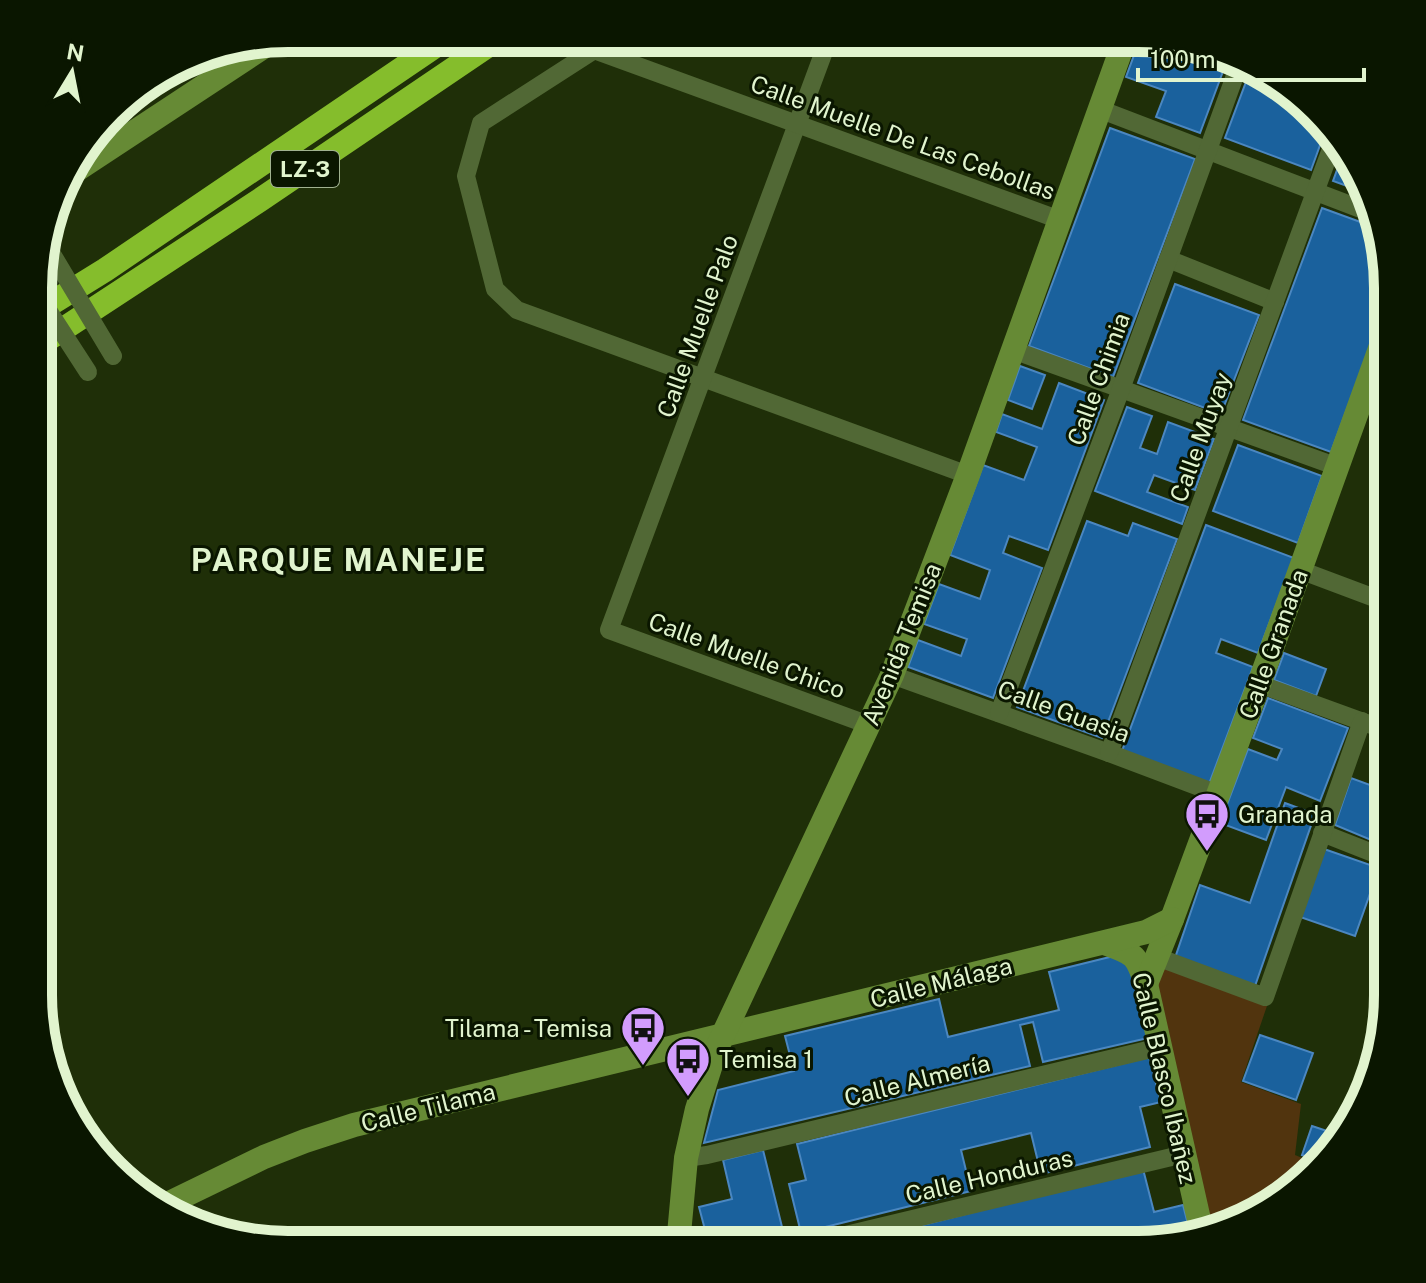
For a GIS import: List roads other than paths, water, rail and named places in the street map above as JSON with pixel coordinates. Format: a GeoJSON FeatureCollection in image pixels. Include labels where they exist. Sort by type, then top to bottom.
{"type":"FeatureCollection","features":[{"type":"Feature","properties":{"kind":"highway","name":"LZ-3"},"geometry":{"type":"LineString","coordinates":[[52,303],[426,52]]}},
{"type":"Feature","properties":{"kind":"highway","name":"LZ-3"},"geometry":{"type":"LineString","coordinates":[[52,336],[478,52]]}},
{"type":"Feature","properties":{"kind":"street"},"geometry":{"type":"LineString","coordinates":[[590,52],[481,123],[466,176],[495,289],[517,310],[968,475]]}},
{"type":"Feature","properties":{"kind":"street","name":"Calle Muelle De Las Cebollas"},"geometry":{"type":"LineString","coordinates":[[600,52],[1060,220]]}},
{"type":"Feature","properties":{"kind":"street","name":"Calle Muelle Palo"},"geometry":{"type":"LineString","coordinates":[[609,630],[824,53]]}},
{"type":"Feature","properties":{"kind":"street","name":"Avenida Temisa"},"geometry":{"type":"LineString","coordinates":[[666,1231],[675,1138],[715,1037],[892,675],[968,475],[1120,53]]}},
{"type":"Feature","properties":{"kind":"street"},"geometry":{"type":"LineString","coordinates":[[89,162],[251,55]]}},
{"type":"Feature","properties":{"kind":"street","name":"Calle Chimia"},"geometry":{"type":"LineString","coordinates":[[999,713],[1236,74]]}},
{"type":"Feature","properties":{"kind":"street"},"geometry":{"type":"LineString","coordinates":[[1099,109],[1360,209]]}},
{"type":"Feature","properties":{"kind":"street","name":"Calle Muyay"},"geometry":{"type":"LineString","coordinates":[[1109,753],[1330,152]]}},
{"type":"Feature","properties":{"kind":"street"},"geometry":{"type":"LineString","coordinates":[[54,257],[113,356]]}},
{"type":"Feature","properties":{"kind":"street"},"geometry":{"type":"LineString","coordinates":[[1168,259],[1275,302]]}},
{"type":"Feature","properties":{"kind":"street"},"geometry":{"type":"LineString","coordinates":[[52,316],[88,372]]}},
{"type":"Feature","properties":{"kind":"street"},"geometry":{"type":"LineString","coordinates":[[1013,350],[1338,467]]}},
{"type":"Feature","properties":{"kind":"street","name":"Calle Granada"},"geometry":{"type":"LineString","coordinates":[[1146,984],[1373,373]]}},
{"type":"Feature","properties":{"kind":"street"},"geometry":{"type":"LineString","coordinates":[[1300,570],[1373,598]]}},
{"type":"Feature","properties":{"kind":"street","name":"Calle Muelle Chico"},"geometry":{"type":"LineString","coordinates":[[609,630],[869,725]]}},
{"type":"Feature","properties":{"kind":"street","name":"Calle Guasia"},"geometry":{"type":"LineString","coordinates":[[892,675],[1218,794]]}},
{"type":"Feature","properties":{"kind":"street"},"geometry":{"type":"LineString","coordinates":[[1259,684],[1374,725]]}},
{"type":"Feature","properties":{"kind":"street"},"geometry":{"type":"LineString","coordinates":[[1157,957],[1265,997],[1362,721]]}},
{"type":"Feature","properties":{"kind":"street"},"geometry":{"type":"LineString","coordinates":[[1322,833],[1374,853]]}},
{"type":"Feature","properties":{"kind":"street","name":"Calle Málaga"},"geometry":{"type":"LineString","coordinates":[[715,1037],[1104,943],[1146,932],[1172,919]]}},
{"type":"Feature","properties":{"kind":"street","name":"Calle Blasco Ibañez"},"geometry":{"type":"LineString","coordinates":[[1104,943],[1132,953],[1146,984],[1200,1223]]}},
{"type":"Feature","properties":{"kind":"street","name":"Avenida Temisa"},"geometry":{"type":"LineString","coordinates":[[679,1231],[686,1158],[715,1052],[715,1037]]}},
{"type":"Feature","properties":{"kind":"street","name":"Calle Tilama"},"geometry":{"type":"LineString","coordinates":[[174,1201],[264,1157],[354,1125],[715,1037]]}},
{"type":"Feature","properties":{"kind":"street","name":"Calle Almería"},"geometry":{"type":"LineString","coordinates":[[686,1158],[1160,1047]]}},
{"type":"Feature","properties":{"kind":"street","name":"Calle Honduras"},"geometry":{"type":"LineString","coordinates":[[865,1230],[1184,1154]]}},
{"type":"Feature","properties":{"kind":"place","name":"Granada"},"geometry":{"type":"Point","coordinates":[1207,853]}},
{"type":"Feature","properties":{"kind":"place","name":"Tilama - Temisa"},"geometry":{"type":"Point","coordinates":[643,1067]}},
{"type":"Feature","properties":{"kind":"place","name":"Temisa 1"},"geometry":{"type":"Point","coordinates":[688,1098]}},
{"type":"Feature","properties":{"kind":"district","name":"PARQUE MANEJE"},"geometry":{"type":"Point","coordinates":[339,559]}}]}
